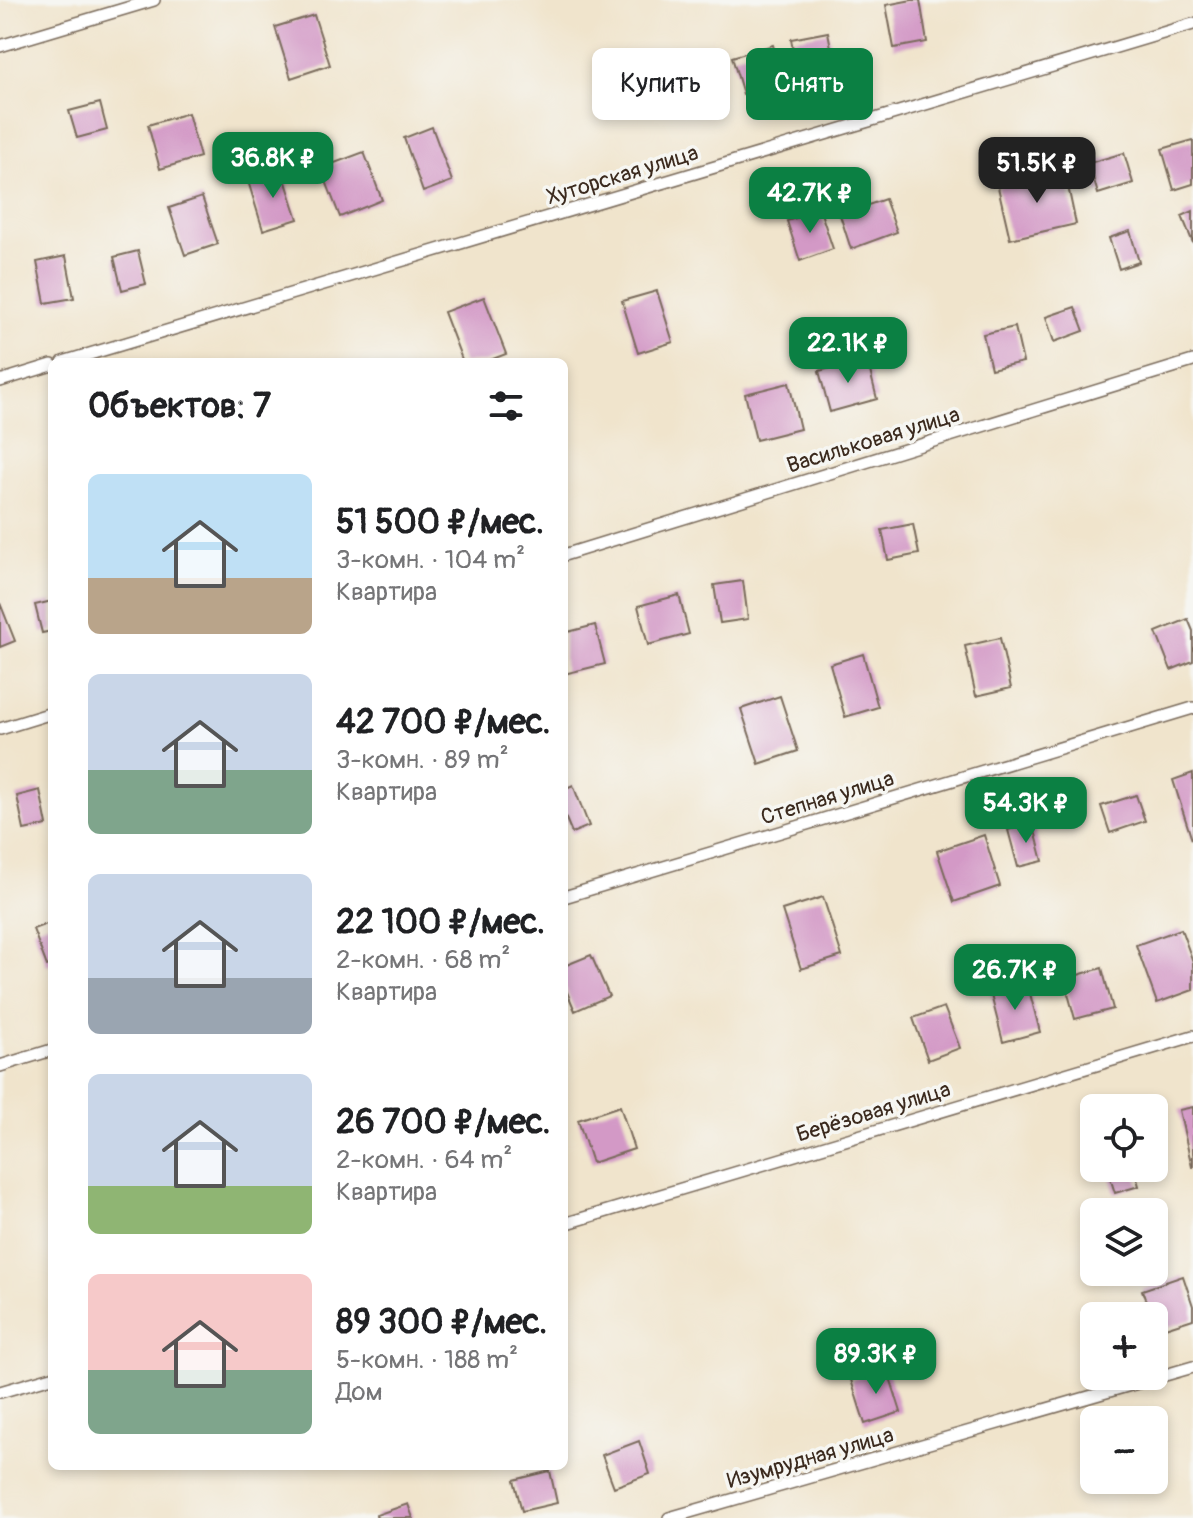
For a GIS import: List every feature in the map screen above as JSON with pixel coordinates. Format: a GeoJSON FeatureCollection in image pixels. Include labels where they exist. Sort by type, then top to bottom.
{"type":"FeatureCollection","features":[{"type":"Feature","properties":{"kind":"lane"},"geometry":{"type":"LineString","coordinates":[[0,46],[154,0]]}},
{"type":"Feature","properties":{"kind":"lane","name":"Хуторская улица"},"geometry":{"type":"LineString","coordinates":[[76,358],[1193,24]]}},
{"type":"Feature","properties":{"kind":"lane","name":"Васильковая улица"},"geometry":{"type":"LineString","coordinates":[[568,554],[1193,361]]}},
{"type":"Feature","properties":{"kind":"lane"},"geometry":{"type":"LineString","coordinates":[[0,381],[48,366]]}},
{"type":"Feature","properties":{"kind":"lane","name":"Степная улица"},"geometry":{"type":"LineString","coordinates":[[568,896],[1193,708]]}},
{"type":"Feature","properties":{"kind":"lane"},"geometry":{"type":"LineString","coordinates":[[0,729],[48,714]]}},
{"type":"Feature","properties":{"kind":"lane","name":"Берёзовая улица"},"geometry":{"type":"LineString","coordinates":[[568,1223],[1193,1036]]}},
{"type":"Feature","properties":{"kind":"lane"},"geometry":{"type":"LineString","coordinates":[[0,1066],[48,1051]]}},
{"type":"Feature","properties":{"kind":"lane","name":"Изумрудная улица"},"geometry":{"type":"LineString","coordinates":[[669,1518],[1193,1367]]}},
{"type":"Feature","properties":{"kind":"lane"},"geometry":{"type":"LineString","coordinates":[[0,1392],[48,1378]]}},
{"type":"Feature","properties":{"kind":"building"},"geometry":{"type":"Polygon","coordinates":[[[920,0],[927,42],[894,48],[886,5],[920,0]]]}},
{"type":"Feature","properties":{"kind":"building"},"geometry":{"type":"Polygon","coordinates":[[[314,15],[330,65],[291,78],[275,27],[314,15]]]}},
{"type":"Feature","properties":{"kind":"building"},"geometry":{"type":"Polygon","coordinates":[[[828,32],[831,48],[793,48],[791,39],[828,32]]]}},
{"type":"Feature","properties":{"kind":"building"},"geometry":{"type":"Polygon","coordinates":[[[746,53],[746,93],[743,94],[732,57],[746,53]]]}},
{"type":"Feature","properties":{"kind":"building"},"geometry":{"type":"Polygon","coordinates":[[[100,103],[107,130],[77,138],[69,111],[100,103]]]}},
{"type":"Feature","properties":{"kind":"building"},"geometry":{"type":"Polygon","coordinates":[[[188,113],[200,157],[160,169],[148,125],[188,113]]]}},
{"type":"Feature","properties":{"kind":"building"},"geometry":{"type":"Polygon","coordinates":[[[432,127],[452,181],[423,192],[404,138],[432,127]]]}},
{"type":"Feature","properties":{"kind":"building"},"geometry":{"type":"Polygon","coordinates":[[[1193,140],[1193,184],[1174,190],[1162,149],[1193,140]]]}},
{"type":"Feature","properties":{"kind":"building"},"geometry":{"type":"Polygon","coordinates":[[[364,152],[382,200],[340,217],[321,168],[364,152]]]}},
{"type":"Feature","properties":{"kind":"building"},"geometry":{"type":"Polygon","coordinates":[[[1124,153],[1133,183],[1098,194],[1089,163],[1124,153]]]}},
{"type":"Feature","properties":{"kind":"building"},"geometry":{"type":"Polygon","coordinates":[[[282,170],[298,219],[263,230],[248,181],[282,170]]]}},
{"type":"Feature","properties":{"kind":"building"},"geometry":{"type":"Polygon","coordinates":[[[1065,172],[1076,224],[1010,239],[998,187],[1065,172]]]}},
{"type":"Feature","properties":{"kind":"building"},"geometry":{"type":"Polygon","coordinates":[[[202,197],[218,244],[185,255],[169,208],[202,197]]]}},
{"type":"Feature","properties":{"kind":"building"},"geometry":{"type":"Polygon","coordinates":[[[885,199],[897,232],[851,249],[840,215],[885,199]]]}},
{"type":"Feature","properties":{"kind":"building"},"geometry":{"type":"Polygon","coordinates":[[[820,210],[833,249],[800,261],[787,221],[820,210]]]}},
{"type":"Feature","properties":{"kind":"building"},"geometry":{"type":"Polygon","coordinates":[[[1193,211],[1193,243],[1182,216],[1193,211]]]}},
{"type":"Feature","properties":{"kind":"building"},"geometry":{"type":"Polygon","coordinates":[[[1130,231],[1139,262],[1119,269],[1109,238],[1130,231]]]}},
{"type":"Feature","properties":{"kind":"building"},"geometry":{"type":"Polygon","coordinates":[[[138,251],[146,284],[122,290],[114,257],[138,251]]]}},
{"type":"Feature","properties":{"kind":"building"},"geometry":{"type":"Polygon","coordinates":[[[66,256],[74,298],[45,303],[37,262],[66,256]]]}},
{"type":"Feature","properties":{"kind":"building"},"geometry":{"type":"Polygon","coordinates":[[[657,291],[673,342],[638,353],[622,301],[657,291]]]}},
{"type":"Feature","properties":{"kind":"building"},"geometry":{"type":"Polygon","coordinates":[[[484,297],[506,354],[496,358],[461,358],[444,312],[484,297]]]}},
{"type":"Feature","properties":{"kind":"building"},"geometry":{"type":"Polygon","coordinates":[[[1075,307],[1084,331],[1054,342],[1046,317],[1075,307]]]}},
{"type":"Feature","properties":{"kind":"building"},"geometry":{"type":"Polygon","coordinates":[[[1015,327],[1023,362],[991,369],[983,334],[1015,327]]]}},
{"type":"Feature","properties":{"kind":"building"},"geometry":{"type":"Polygon","coordinates":[[[867,359],[877,399],[830,412],[819,371],[867,359]]]}},
{"type":"Feature","properties":{"kind":"building"},"geometry":{"type":"Polygon","coordinates":[[[789,383],[800,429],[756,440],[745,394],[789,383]]]}},
{"type":"Feature","properties":{"kind":"building"},"geometry":{"type":"Polygon","coordinates":[[[913,524],[919,554],[888,560],[882,530],[913,524]]]}},
{"type":"Feature","properties":{"kind":"building"},"geometry":{"type":"Polygon","coordinates":[[[743,581],[748,619],[720,623],[714,585],[743,581]]]}},
{"type":"Feature","properties":{"kind":"building"},"geometry":{"type":"Polygon","coordinates":[[[679,595],[689,634],[648,645],[638,606],[679,595]]]}},
{"type":"Feature","properties":{"kind":"building"},"geometry":{"type":"Polygon","coordinates":[[[48,602],[48,632],[42,633],[35,605],[48,602]]]}},
{"type":"Feature","properties":{"kind":"building"},"geometry":{"type":"Polygon","coordinates":[[[0,603],[15,641],[0,647],[0,603]]]}},
{"type":"Feature","properties":{"kind":"building"},"geometry":{"type":"Polygon","coordinates":[[[1188,619],[1193,631],[1193,661],[1171,670],[1156,632],[1188,619]]]}},
{"type":"Feature","properties":{"kind":"building"},"geometry":{"type":"Polygon","coordinates":[[[595,625],[605,664],[568,673],[568,632],[595,625]]]}},
{"type":"Feature","properties":{"kind":"building"},"geometry":{"type":"Polygon","coordinates":[[[1000,638],[1011,688],[976,696],[965,646],[1000,638]]]}},
{"type":"Feature","properties":{"kind":"building"},"geometry":{"type":"Polygon","coordinates":[[[863,654],[878,707],[845,717],[830,664],[863,654]]]}},
{"type":"Feature","properties":{"kind":"building"},"geometry":{"type":"Polygon","coordinates":[[[780,696],[798,751],[759,764],[741,709],[780,696]]]}},
{"type":"Feature","properties":{"kind":"building"},"geometry":{"type":"Polygon","coordinates":[[[1193,773],[1193,840],[1192,840],[1173,780],[1193,773]]]}},
{"type":"Feature","properties":{"kind":"building"},"geometry":{"type":"Polygon","coordinates":[[[573,785],[589,826],[572,833],[568,824],[568,787],[573,785]]]}},
{"type":"Feature","properties":{"kind":"building"},"geometry":{"type":"Polygon","coordinates":[[[40,790],[47,825],[24,830],[17,796],[40,790]]]}},
{"type":"Feature","properties":{"kind":"building"},"geometry":{"type":"Polygon","coordinates":[[[1136,795],[1145,821],[1110,833],[1101,806],[1136,795]]]}},
{"type":"Feature","properties":{"kind":"building"},"geometry":{"type":"Polygon","coordinates":[[[1033,823],[1043,861],[1018,867],[1008,830],[1033,823]]]}},
{"type":"Feature","properties":{"kind":"building"},"geometry":{"type":"Polygon","coordinates":[[[984,835],[1000,886],[954,902],[937,851],[984,835]]]}},
{"type":"Feature","properties":{"kind":"building"},"geometry":{"type":"Polygon","coordinates":[[[823,897],[842,956],[801,969],[782,910],[823,897]]]}},
{"type":"Feature","properties":{"kind":"building"},"geometry":{"type":"Polygon","coordinates":[[[48,923],[47,966],[33,929],[48,923]]]}},
{"type":"Feature","properties":{"kind":"building"},"geometry":{"type":"Polygon","coordinates":[[[1181,929],[1193,962],[1193,990],[1157,1003],[1136,945],[1181,929]]]}},
{"type":"Feature","properties":{"kind":"building"},"geometry":{"type":"Polygon","coordinates":[[[591,955],[609,996],[575,1011],[568,994],[568,964],[591,955]]]}},
{"type":"Feature","properties":{"kind":"building"},"geometry":{"type":"Polygon","coordinates":[[[1102,968],[1113,1009],[1075,1019],[1064,979],[1102,968]]]}},
{"type":"Feature","properties":{"kind":"building"},"geometry":{"type":"Polygon","coordinates":[[[1027,982],[1040,1032],[1003,1042],[990,991],[1027,982]]]}},
{"type":"Feature","properties":{"kind":"building"},"geometry":{"type":"Polygon","coordinates":[[[944,1007],[960,1048],[928,1060],[913,1018],[944,1007]]]}},
{"type":"Feature","properties":{"kind":"building"},"geometry":{"type":"Polygon","coordinates":[[[620,1106],[634,1149],[592,1163],[578,1120],[620,1106]]]}},
{"type":"Feature","properties":{"kind":"building"},"geometry":{"type":"Polygon","coordinates":[[[1193,1107],[1193,1167],[1192,1167],[1179,1110],[1193,1107]]]}},
{"type":"Feature","properties":{"kind":"building"},"geometry":{"type":"Polygon","coordinates":[[[1111,1182],[1138,1182],[1139,1186],[1115,1193],[1111,1182]]]}},
{"type":"Feature","properties":{"kind":"building"},"geometry":{"type":"Polygon","coordinates":[[[1183,1276],[1193,1306],[1193,1319],[1168,1327],[1168,1302],[1146,1302],[1142,1290],[1168,1286],[1168,1281],[1183,1276]]]}},
{"type":"Feature","properties":{"kind":"building"},"geometry":{"type":"Polygon","coordinates":[[[887,1368],[901,1412],[865,1424],[851,1380],[887,1368]]]}},
{"type":"Feature","properties":{"kind":"building"},"geometry":{"type":"Polygon","coordinates":[[[639,1441],[650,1474],[614,1487],[602,1455],[639,1441]]]}},
{"type":"Feature","properties":{"kind":"building"},"geometry":{"type":"Polygon","coordinates":[[[550,1471],[557,1503],[522,1511],[514,1480],[550,1471]]]}},
{"type":"Feature","properties":{"kind":"building"},"geometry":{"type":"Polygon","coordinates":[[[408,1504],[413,1518],[377,1518],[376,1515],[408,1504]]]}}]}
